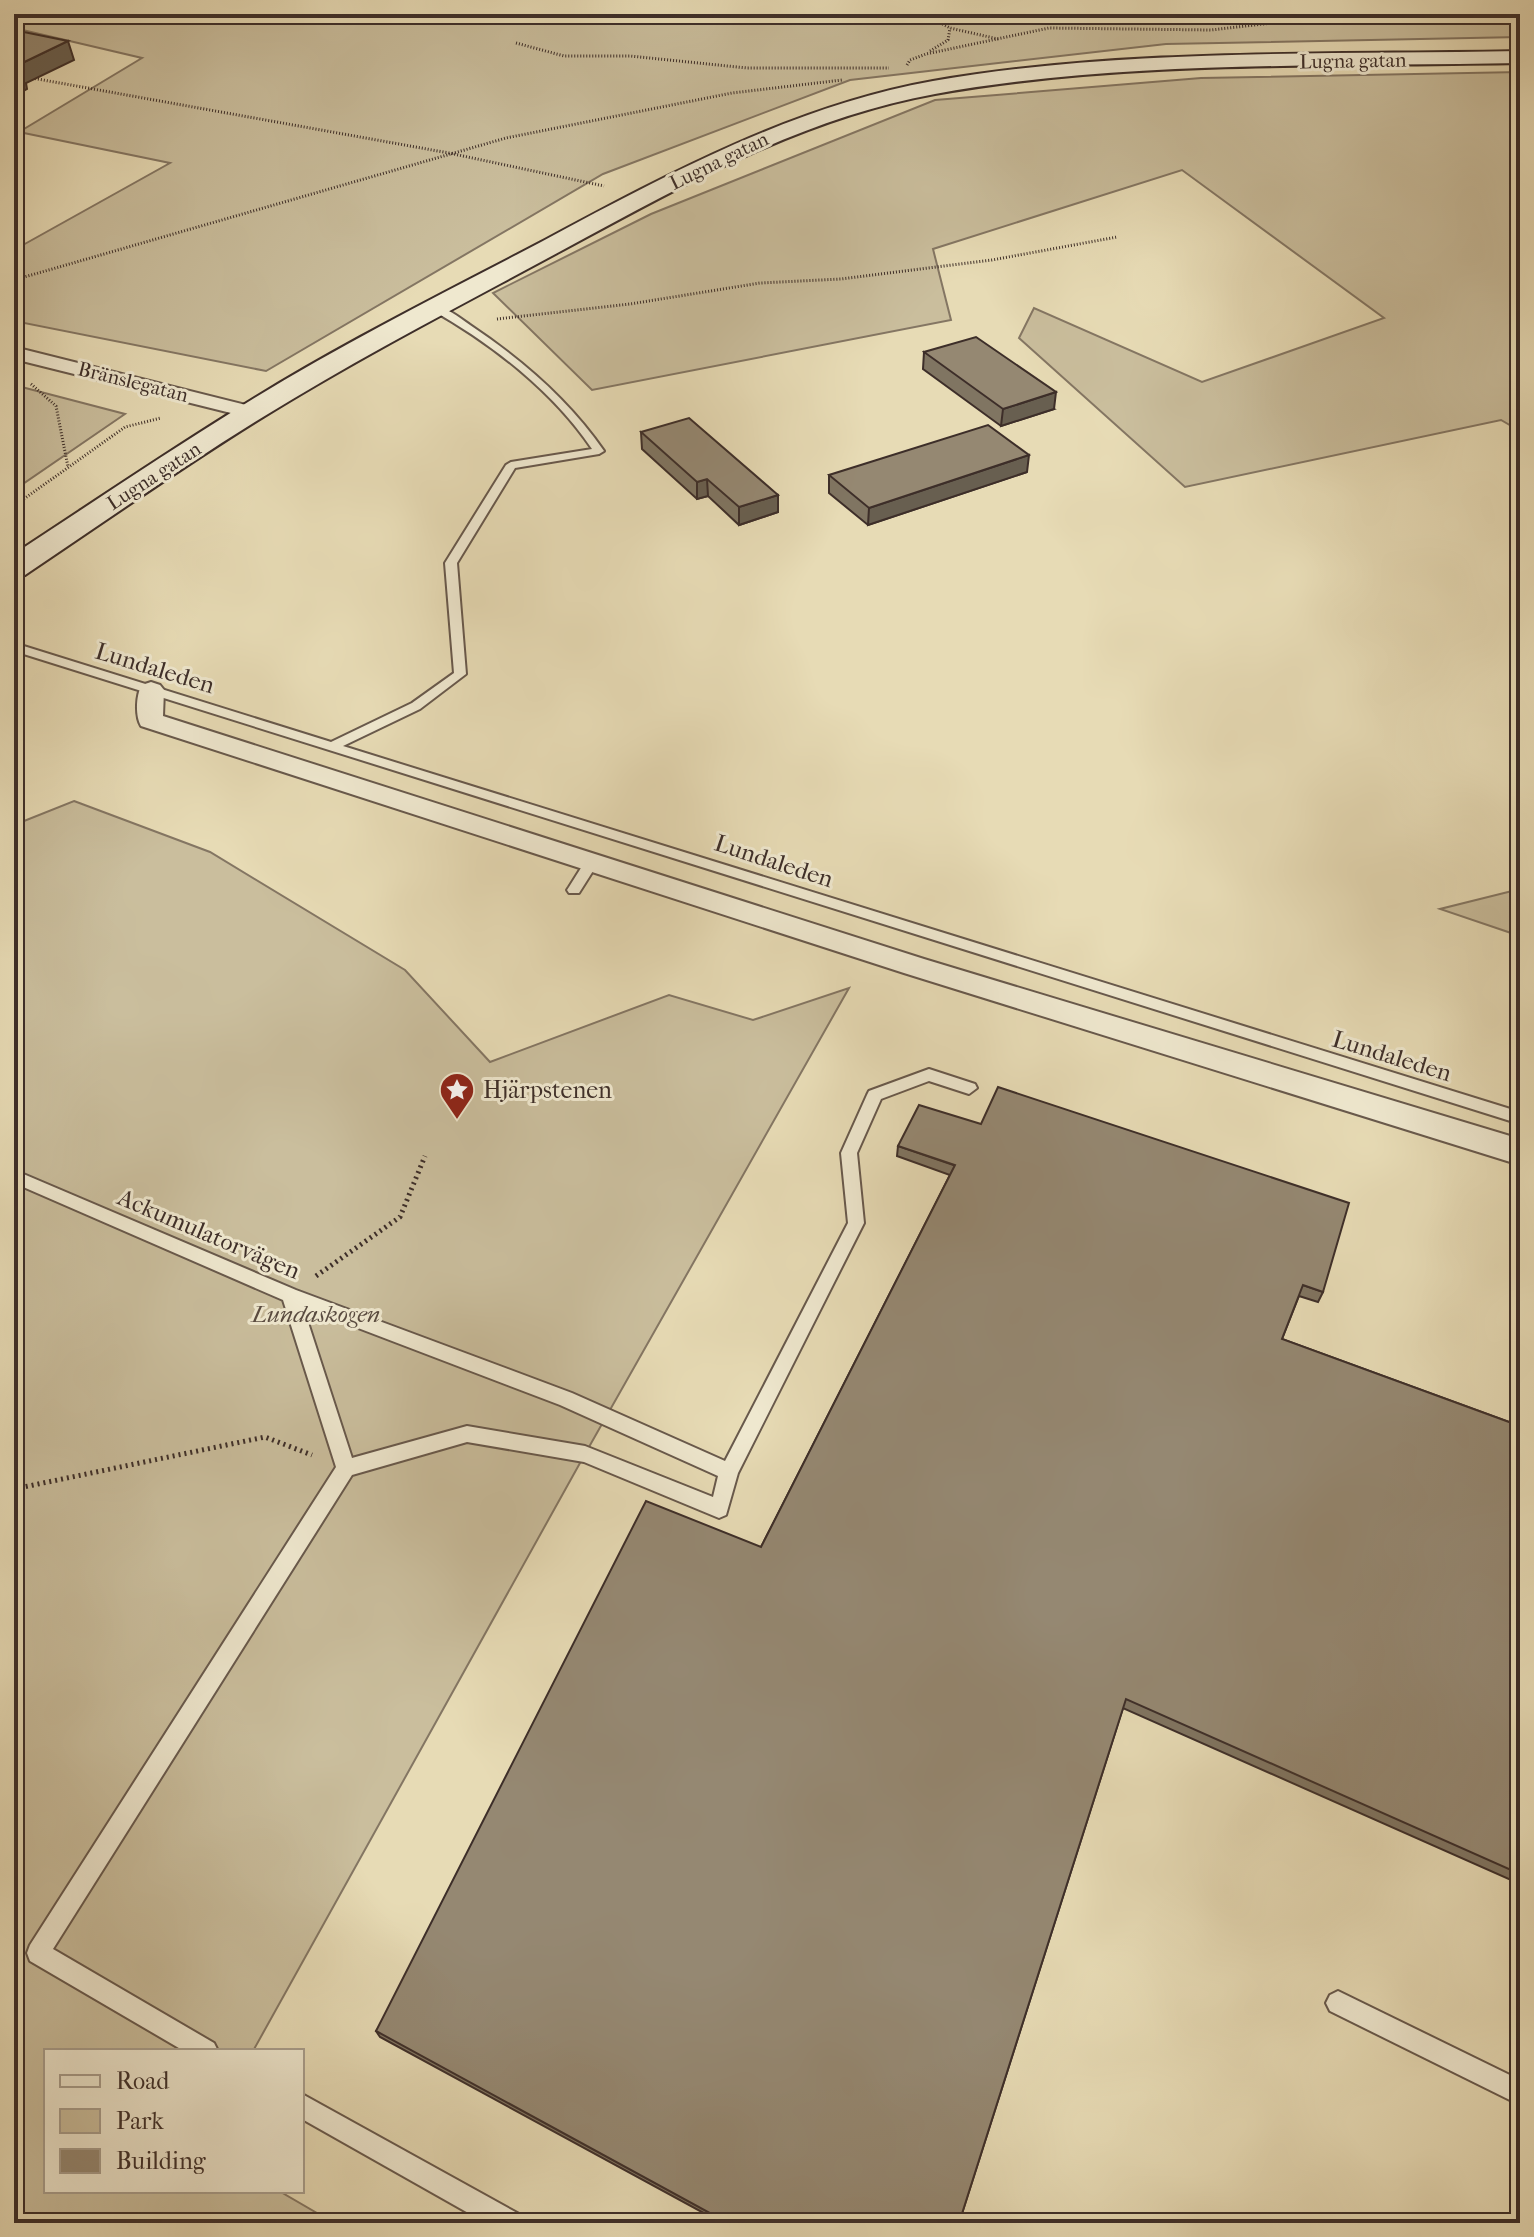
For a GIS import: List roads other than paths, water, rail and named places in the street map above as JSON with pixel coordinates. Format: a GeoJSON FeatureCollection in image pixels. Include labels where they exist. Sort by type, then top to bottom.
{"type":"FeatureCollection","features":[{"type":"Feature","properties":{"kind":"main road","name":"Lugna gatan"},"geometry":{"type":"LineString","coordinates":[[14,568],[251,412],[435,308],[745,147],[794,125],[884,98],[974,79],[1104,68],[1520,57]]}},
{"type":"Feature","properties":{"kind":"street","name":"Bränslegatan"},"geometry":{"type":"LineString","coordinates":[[14,353],[251,412]]}},
{"type":"Feature","properties":{"kind":"street"},"geometry":{"type":"LineString","coordinates":[[151,690],[150,720],[591,863],[1520,1152]]}},
{"type":"Feature","properties":{"kind":"lane"},"geometry":{"type":"LineString","coordinates":[[332,746],[416,706],[460,674],[451,563],[511,465],[599,451],[587,432],[553,399],[464,322],[435,308]]}},
{"type":"Feature","properties":{"kind":"lane","name":"Lundaleden"},"geometry":{"type":"LineString","coordinates":[[14,647],[1520,1118]]}},
{"type":"Feature","properties":{"kind":"lane"},"geometry":{"type":"LineString","coordinates":[[574,890],[591,863]]}},
{"type":"Feature","properties":{"kind":"lane"},"geometry":{"type":"LineString","coordinates":[[203,2049],[38,1953],[346,1468],[467,1434],[585,1454],[719,1509],[729,1472],[856,1223],[849,1153],[875,1095],[929,1075],[969,1088]]}},
{"type":"Feature","properties":{"kind":"lane","name":"Ackumulatorvägen"},"geometry":{"type":"LineString","coordinates":[[14,1176],[290,1295],[566,1399],[729,1472]]}},
{"type":"Feature","properties":{"kind":"lane"},"geometry":{"type":"LineString","coordinates":[[290,1295],[346,1468]]}},
{"type":"Feature","properties":{"kind":"lane"},"geometry":{"type":"LineString","coordinates":[[1338,2003],[1520,2093]]}},
{"type":"Feature","properties":{"kind":"lane"},"geometry":{"type":"LineString","coordinates":[[304,2107],[510,2223]]}},
{"type":"Feature","properties":{"kind":"place","name":"Hjärpstenen"},"geometry":{"type":"Point","coordinates":[457,1121]}},
{"type":"Feature","properties":{"kind":"park label","name":"Lundaskogen"},"geometry":{"type":"Point","coordinates":[316,1314]}}]}
